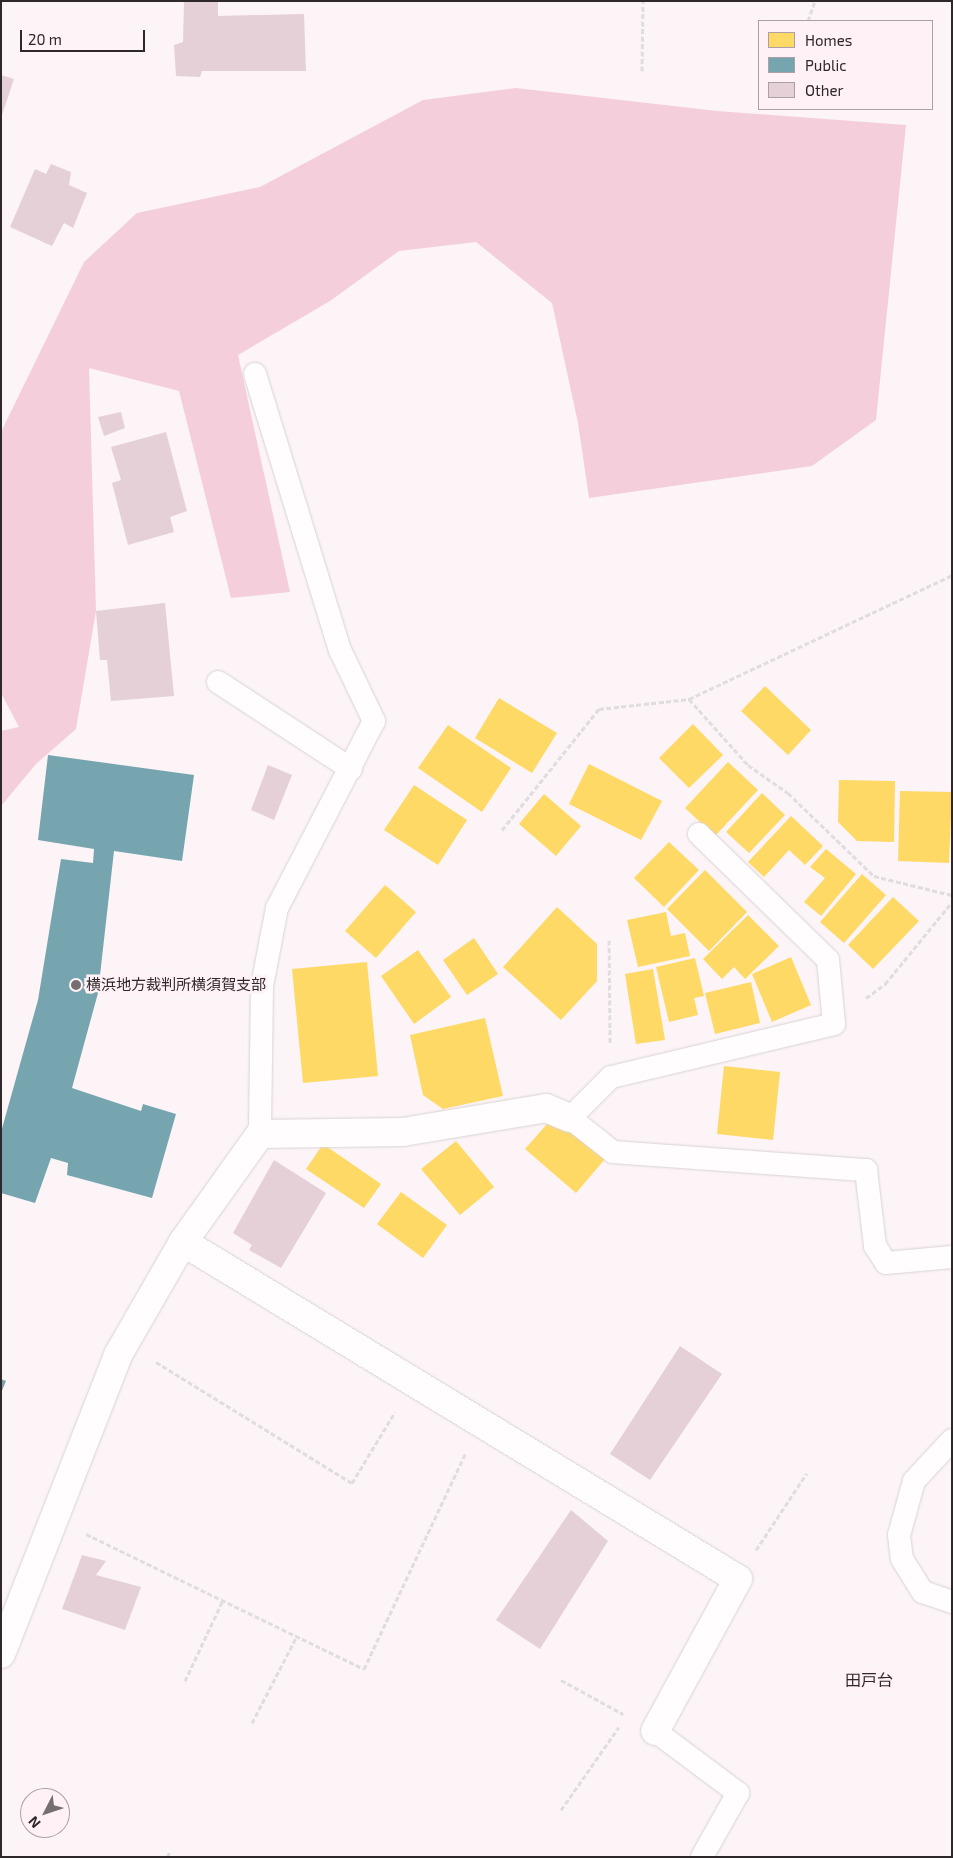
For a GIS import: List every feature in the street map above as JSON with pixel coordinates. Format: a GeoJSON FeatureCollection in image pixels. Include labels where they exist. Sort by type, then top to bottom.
{"type":"FeatureCollection","features":[{"type":"Feature","properties":{"kind":"street"},"geometry":{"type":"LineString","coordinates":[[1,1654],[125,1343],[183,1242],[260,1134],[403,1132],[546,1108],[570,1118]]}},
{"type":"Feature","properties":{"kind":"street"},"geometry":{"type":"LineString","coordinates":[[183,1242],[738,1579],[655,1732]]}},
{"type":"Feature","properties":{"kind":"lane"},"geometry":{"type":"LineString","coordinates":[[255,374],[340,650],[374,721],[351,769],[277,908],[262,986],[260,1134]]}},
{"type":"Feature","properties":{"kind":"lane"},"geometry":{"type":"LineString","coordinates":[[218,682],[351,769]]}},
{"type":"Feature","properties":{"kind":"lane"},"geometry":{"type":"LineString","coordinates":[[699,834],[828,960],[834,1024],[610,1077],[570,1118],[613,1152],[866,1170],[875,1246],[886,1263],[952,1258]]}},
{"type":"Feature","properties":{"kind":"lane"},"geometry":{"type":"LineString","coordinates":[[952,1440],[914,1481],[899,1535],[902,1559],[923,1592],[952,1602]]}},
{"type":"Feature","properties":{"kind":"lane"},"geometry":{"type":"LineString","coordinates":[[655,1732],[738,1793],[702,1857]]}},
{"type":"Feature","properties":{"kind":"path"},"geometry":{"type":"LineString","coordinates":[[642,71],[643,1]]}},
{"type":"Feature","properties":{"kind":"path"},"geometry":{"type":"LineString","coordinates":[[808,20],[815,1]]}},
{"type":"Feature","properties":{"kind":"path"},"geometry":{"type":"LineString","coordinates":[[502,830],[599,709],[689,699],[952,575]]}},
{"type":"Feature","properties":{"kind":"path"},"geometry":{"type":"LineString","coordinates":[[689,699],[748,765],[788,793],[874,876],[952,895]]}},
{"type":"Feature","properties":{"kind":"path"},"geometry":{"type":"LineString","coordinates":[[834,1024],[885,984],[952,902]]}},
{"type":"Feature","properties":{"kind":"path"},"geometry":{"type":"LineString","coordinates":[[609,940],[610,1077]]}},
{"type":"Feature","properties":{"kind":"path"},"geometry":{"type":"LineString","coordinates":[[125,1343],[352,1483],[414,1382]]}},
{"type":"Feature","properties":{"kind":"path"},"geometry":{"type":"LineString","coordinates":[[56,1520],[364,1669],[480,1422]]}},
{"type":"Feature","properties":{"kind":"path"},"geometry":{"type":"LineString","coordinates":[[738,1579],[807,1473]]}},
{"type":"Feature","properties":{"kind":"path"},"geometry":{"type":"LineString","coordinates":[[186,1681],[223,1600]]}},
{"type":"Feature","properties":{"kind":"path"},"geometry":{"type":"LineString","coordinates":[[252,1723],[297,1636]]}},
{"type":"Feature","properties":{"kind":"path"},"geometry":{"type":"LineString","coordinates":[[561,1680],[627,1716],[561,1810]]}},
{"type":"Feature","properties":{"kind":"path"},"geometry":{"type":"LineString","coordinates":[[167,1857],[170,1852]]}},
{"type":"Feature","properties":{"kind":"shaded area"},"geometry":{"type":"Polygon","coordinates":[[[516,88],[717,111],[906,125],[876,420],[812,466],[589,498],[578,423],[552,303],[476,242],[399,251],[330,301],[238,355],[290,592],[231,598],[179,391],[89,368],[96,611],[76,729],[36,764],[1,806],[1,731],[19,727],[1,693],[1,432],[84,262],[137,213],[260,187],[423,100],[516,88]]]}},
{"type":"Feature","properties":{"kind":"building: Homes"},"geometry":{"type":"Polygon","coordinates":[[[765,686],[811,730],[788,755],[741,711],[765,686]]]}},
{"type":"Feature","properties":{"kind":"building: Homes"},"geometry":{"type":"Polygon","coordinates":[[[499,698],[557,733],[532,773],[475,738],[499,698]]]}},
{"type":"Feature","properties":{"kind":"building: Homes"},"geometry":{"type":"Polygon","coordinates":[[[693,724],[723,755],[689,788],[659,758],[693,724]]]}},
{"type":"Feature","properties":{"kind":"building: Homes"},"geometry":{"type":"Polygon","coordinates":[[[448,725],[511,768],[482,812],[418,768],[448,725]]]}},
{"type":"Feature","properties":{"kind":"building: Homes"},"geometry":{"type":"Polygon","coordinates":[[[728,762],[758,790],[715,836],[685,808],[728,762]]]}},
{"type":"Feature","properties":{"kind":"building: Homes"},"geometry":{"type":"Polygon","coordinates":[[[589,764],[662,801],[641,840],[569,804],[589,764]]]}},
{"type":"Feature","properties":{"kind":"building: Homes"},"geometry":{"type":"Polygon","coordinates":[[[839,780],[895,781],[894,842],[857,841],[838,822],[839,780]]]}},
{"type":"Feature","properties":{"kind":"building: Homes"},"geometry":{"type":"Polygon","coordinates":[[[414,785],[467,820],[438,865],[384,830],[414,785]]]}},
{"type":"Feature","properties":{"kind":"building: Homes"},"geometry":{"type":"Polygon","coordinates":[[[900,791],[952,792],[949,863],[898,861],[900,791]]]}},
{"type":"Feature","properties":{"kind":"building: Homes"},"geometry":{"type":"Polygon","coordinates":[[[762,793],[785,815],[749,853],[726,832],[762,793]]]}},
{"type":"Feature","properties":{"kind":"building: Homes"},"geometry":{"type":"Polygon","coordinates":[[[544,794],[581,826],[556,856],[519,824],[544,794]]]}},
{"type":"Feature","properties":{"kind":"building: Homes"},"geometry":{"type":"Polygon","coordinates":[[[791,816],[823,846],[805,865],[789,850],[764,877],[748,862],[791,816]]]}},
{"type":"Feature","properties":{"kind":"building: Homes"},"geometry":{"type":"Polygon","coordinates":[[[669,842],[699,870],[664,907],[634,878],[669,842]]]}},
{"type":"Feature","properties":{"kind":"building: Homes"},"geometry":{"type":"Polygon","coordinates":[[[826,849],[856,874],[821,916],[804,902],[825,878],[810,867],[826,849]]]}},
{"type":"Feature","properties":{"kind":"building: Homes"},"geometry":{"type":"Polygon","coordinates":[[[705,870],[747,912],[709,951],[667,909],[705,870]]]}},
{"type":"Feature","properties":{"kind":"building: Homes"},"geometry":{"type":"Polygon","coordinates":[[[862,874],[886,895],[844,943],[820,922],[862,874]]]}},
{"type":"Feature","properties":{"kind":"building: Homes"},"geometry":{"type":"Polygon","coordinates":[[[385,885],[416,912],[376,958],[345,931],[385,885]]]}},
{"type":"Feature","properties":{"kind":"building: Homes"},"geometry":{"type":"Polygon","coordinates":[[[893,897],[919,921],[873,969],[848,945],[893,897]]]}},
{"type":"Feature","properties":{"kind":"building: Homes"},"geometry":{"type":"Polygon","coordinates":[[[557,907],[597,944],[597,981],[561,1020],[503,967],[557,907]]]}},
{"type":"Feature","properties":{"kind":"building: Homes"},"geometry":{"type":"Polygon","coordinates":[[[666,912],[671,936],[685,933],[690,956],[638,967],[627,920],[666,912]]]}},
{"type":"Feature","properties":{"kind":"building: Homes"},"geometry":{"type":"Polygon","coordinates":[[[748,915],[779,946],[745,979],[734,967],[722,979],[703,959],[748,915]]]}},
{"type":"Feature","properties":{"kind":"building: Homes"},"geometry":{"type":"Polygon","coordinates":[[[474,938],[498,974],[467,995],[443,960],[474,938]]]}},
{"type":"Feature","properties":{"kind":"building: Homes"},"geometry":{"type":"Polygon","coordinates":[[[418,950],[451,997],[414,1024],[381,976],[418,950]]]}},
{"type":"Feature","properties":{"kind":"building: Homes"},"geometry":{"type":"Polygon","coordinates":[[[791,957],[811,1005],[772,1022],[752,974],[791,957]]]}},
{"type":"Feature","properties":{"kind":"building: Homes"},"geometry":{"type":"Polygon","coordinates":[[[695,958],[704,996],[694,998],[698,1015],[669,1022],[656,967],[695,958]]]}},
{"type":"Feature","properties":{"kind":"building: Homes"},"geometry":{"type":"Polygon","coordinates":[[[367,962],[378,1076],[303,1083],[292,969],[367,962]]]}},
{"type":"Feature","properties":{"kind":"building: Homes"},"geometry":{"type":"Polygon","coordinates":[[[653,969],[665,1040],[636,1044],[625,974],[653,969]]]}},
{"type":"Feature","properties":{"kind":"building: Homes"},"geometry":{"type":"Polygon","coordinates":[[[751,982],[760,1023],[715,1034],[705,993],[751,982]]]}},
{"type":"Feature","properties":{"kind":"building: Homes"},"geometry":{"type":"Polygon","coordinates":[[[485,1018],[503,1096],[443,1109],[423,1095],[410,1035],[485,1018]]]}},
{"type":"Feature","properties":{"kind":"building: Homes"},"geometry":{"type":"Polygon","coordinates":[[[724,1066],[780,1072],[773,1140],[717,1134],[724,1066]]]}},
{"type":"Feature","properties":{"kind":"building: Homes"},"geometry":{"type":"Polygon","coordinates":[[[554,1116],[605,1159],[576,1193],[525,1149],[554,1116]]]}},
{"type":"Feature","properties":{"kind":"building: Homes"},"geometry":{"type":"Polygon","coordinates":[[[456,1141],[494,1187],[460,1215],[421,1169],[456,1141]]]}},
{"type":"Feature","properties":{"kind":"building: Homes"},"geometry":{"type":"Polygon","coordinates":[[[323,1144],[381,1184],[364,1208],[306,1169],[323,1144]]]}},
{"type":"Feature","properties":{"kind":"building: Homes"},"geometry":{"type":"Polygon","coordinates":[[[401,1192],[447,1225],[423,1258],[377,1224],[401,1192]]]}},
{"type":"Feature","properties":{"kind":"building: Public"},"geometry":{"type":"Polygon","coordinates":[[[48,755],[194,775],[182,861],[114,851],[98,993],[72,1088],[141,1111],[143,1104],[176,1114],[152,1198],[67,1175],[68,1163],[51,1158],[35,1203],[1,1193],[1,1132],[38,1000],[61,859],[93,863],[94,849],[38,840],[48,755]]]}},
{"type":"Feature","properties":{"kind":"building: Public"},"geometry":{"type":"Polygon","coordinates":[[[1,1379],[6,1381],[1,1393],[1,1379]]]}},
{"type":"Feature","properties":{"kind":"building: Other"},"geometry":{"type":"Polygon","coordinates":[[[184,1],[218,1],[218,16],[304,14],[306,71],[202,71],[200,77],[176,76],[174,45],[183,42],[184,1]]]}},
{"type":"Feature","properties":{"kind":"building: Other"},"geometry":{"type":"Polygon","coordinates":[[[1,75],[14,79],[2,115],[1,115],[1,75]]]}},
{"type":"Feature","properties":{"kind":"building: Other"},"geometry":{"type":"Polygon","coordinates":[[[51,164],[71,172],[69,185],[87,193],[73,228],[64,223],[52,246],[10,227],[35,169],[46,174],[51,164]]]}},
{"type":"Feature","properties":{"kind":"building: Other"},"geometry":{"type":"Polygon","coordinates":[[[121,412],[125,428],[104,436],[98,417],[121,412]]]}},
{"type":"Feature","properties":{"kind":"building: Other"},"geometry":{"type":"Polygon","coordinates":[[[166,432],[187,511],[170,517],[174,532],[128,545],[112,483],[121,480],[111,447],[166,432]]]}},
{"type":"Feature","properties":{"kind":"building: Other"},"geometry":{"type":"Polygon","coordinates":[[[165,603],[174,696],[111,701],[107,660],[100,660],[96,611],[165,603]]]}},
{"type":"Feature","properties":{"kind":"building: Other"},"geometry":{"type":"Polygon","coordinates":[[[268,765],[292,775],[274,820],[251,810],[268,765]]]}},
{"type":"Feature","properties":{"kind":"building: Other"},"geometry":{"type":"Polygon","coordinates":[[[274,1160],[326,1193],[281,1268],[249,1250],[252,1245],[233,1233],[274,1160]]]}},
{"type":"Feature","properties":{"kind":"building: Other"},"geometry":{"type":"Polygon","coordinates":[[[680,1346],[722,1374],[650,1480],[610,1454],[680,1346]]]}},
{"type":"Feature","properties":{"kind":"building: Other"},"geometry":{"type":"Polygon","coordinates":[[[571,1510],[608,1541],[540,1649],[496,1620],[571,1510]]]}},
{"type":"Feature","properties":{"kind":"building: Other"},"geometry":{"type":"Polygon","coordinates":[[[82,1555],[106,1561],[96,1575],[141,1587],[125,1630],[62,1609],[82,1555]]]}},
{"type":"Feature","properties":{"kind":"place","name":"横浜地方裁判所横須賀支部"},"geometry":{"type":"Point","coordinates":[76,985]}},
{"type":"Feature","properties":{"kind":"district","name":"田戸台"},"geometry":{"type":"Point","coordinates":[869,1680]}}]}
